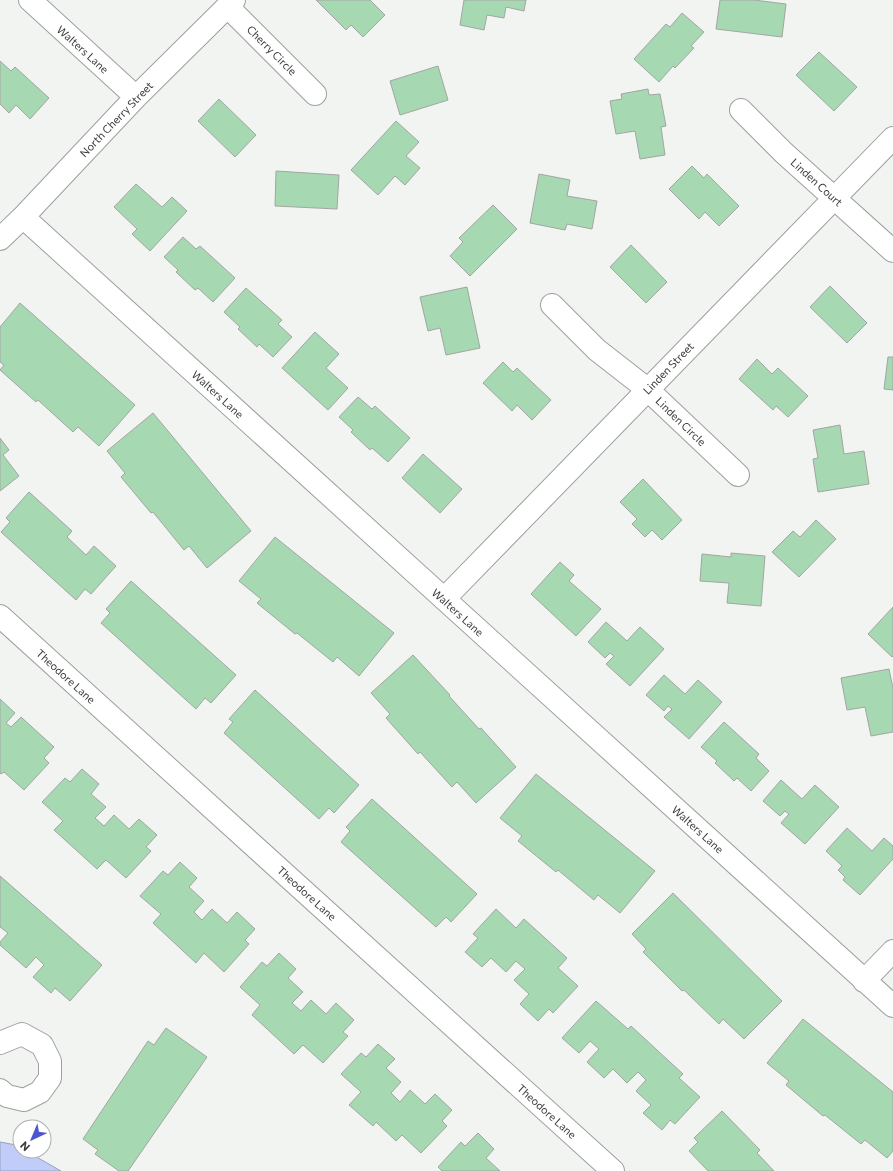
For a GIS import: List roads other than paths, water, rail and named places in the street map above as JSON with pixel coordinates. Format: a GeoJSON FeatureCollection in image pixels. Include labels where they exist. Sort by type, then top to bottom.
{"type":"FeatureCollection","features":[{"type":"Feature","properties":{"kind":"street","name":"Walters Lane"},"geometry":{"type":"LineString","coordinates":[[30,0],[136,97]]}},
{"type":"Feature","properties":{"kind":"street","name":"North Cherry Street"},"geometry":{"type":"LineString","coordinates":[[0,239],[23,217],[136,97],[231,3]]}},
{"type":"Feature","properties":{"kind":"street","name":"Cherry Circle"},"geometry":{"type":"LineString","coordinates":[[231,3],[316,94]]}},
{"type":"Feature","properties":{"kind":"street","name":"Linden Court"},"geometry":{"type":"LineString","coordinates":[[741,110],[784,153],[835,197],[893,252]]}},
{"type":"Feature","properties":{"kind":"street","name":"Linden Street"},"geometry":{"type":"LineString","coordinates":[[444,599],[893,138]]}},
{"type":"Feature","properties":{"kind":"street","name":"Walters Lane"},"geometry":{"type":"LineString","coordinates":[[23,217],[893,1006]]}},
{"type":"Feature","properties":{"kind":"street","name":"Linden Circle"},"geometry":{"type":"LineString","coordinates":[[552,305],[597,350],[647,389],[738,475]]}},
{"type":"Feature","properties":{"kind":"street","name":"Theodore Lane"},"geometry":{"type":"LineString","coordinates":[[0,616],[613,1171]]}},
{"type":"Feature","properties":{"kind":"street"},"geometry":{"type":"LineString","coordinates":[[864,980],[893,951]]}},
{"type":"Feature","properties":{"kind":"street"},"geometry":{"type":"LineString","coordinates":[[0,1043],[22,1034],[42,1045],[50,1061],[50,1078],[40,1092],[24,1100],[7,1096],[0,1090]]}},
{"type":"Feature","properties":{"kind":"water"},"geometry":{"type":"Polygon","coordinates":[[[0,1142],[12,1144],[12,1159],[40,1159],[61,1171],[0,1171],[0,1142]]]}}]}
